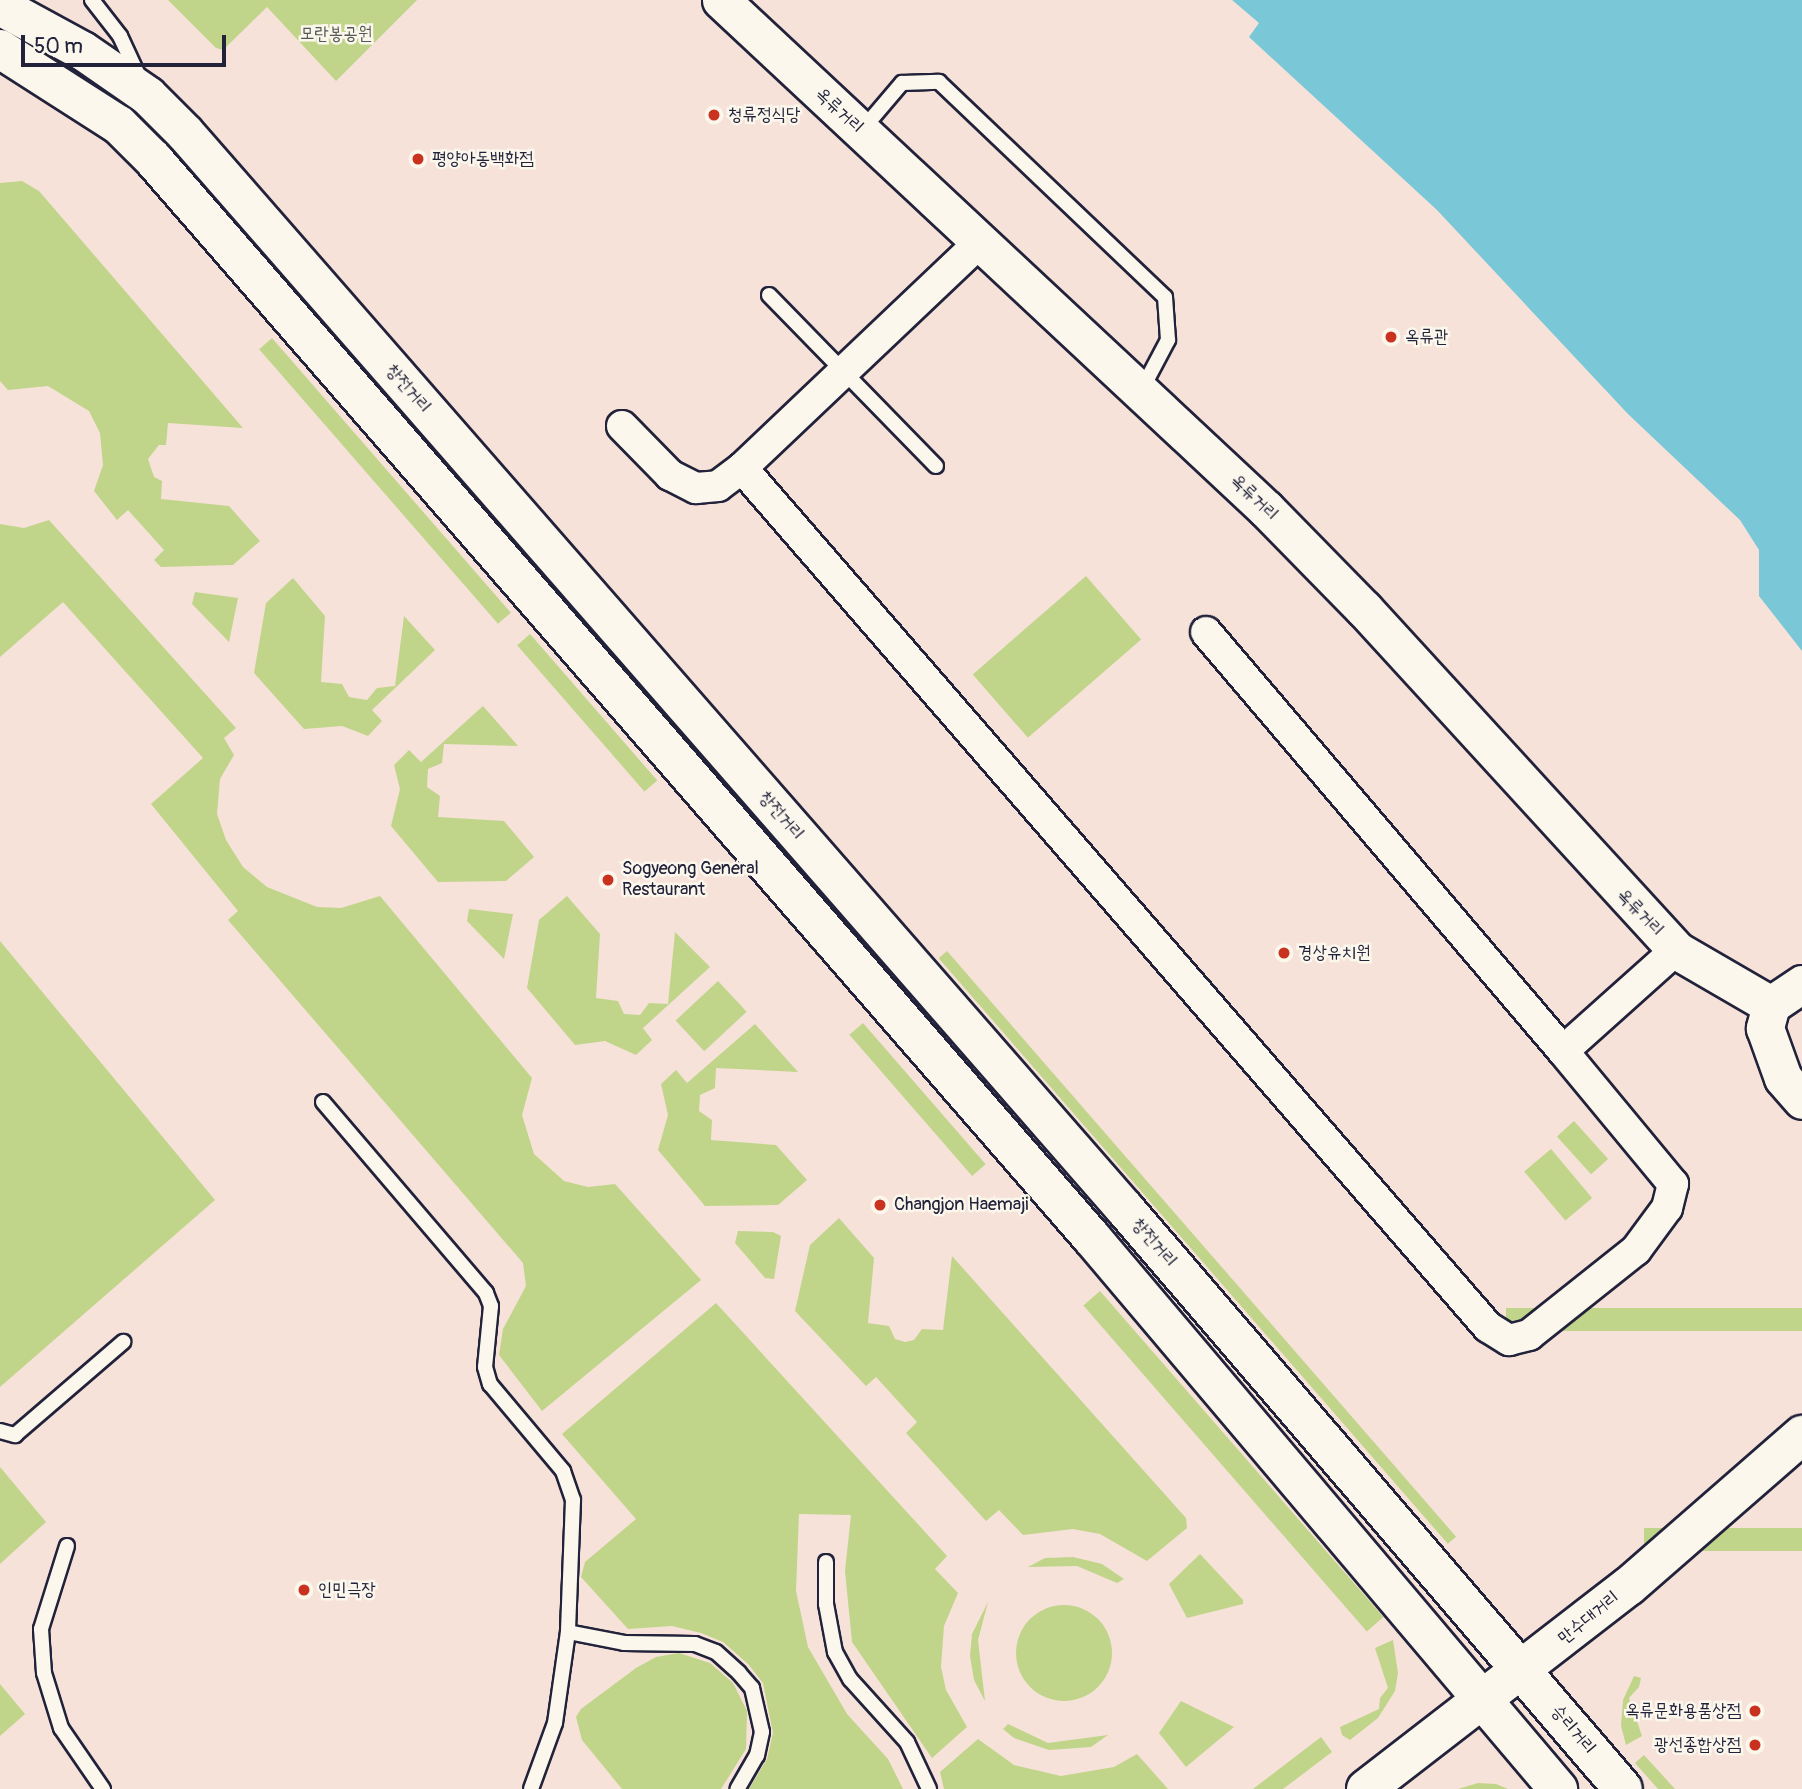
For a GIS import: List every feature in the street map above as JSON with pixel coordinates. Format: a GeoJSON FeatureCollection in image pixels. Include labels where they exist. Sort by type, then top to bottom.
{"type":"FeatureCollection","features":[{"type":"Feature","properties":{"kind":"main road","name":"창전거리"},"geometry":{"type":"LineString","coordinates":[[0,6],[83,51],[148,96],[1523,1670]]}},
{"type":"Feature","properties":{"kind":"main road"},"geometry":{"type":"LineString","coordinates":[[0,49],[119,125],[1092,1238],[1482,1703],[1558,1789]]}},
{"type":"Feature","properties":{"kind":"main road","name":"만수대거리"},"geometry":{"type":"LineString","coordinates":[[1366,1789],[1523,1670],[1802,1435]]}},
{"type":"Feature","properties":{"kind":"main road","name":"승리거리"},"geometry":{"type":"LineString","coordinates":[[1523,1670],[1623,1789]]}},
{"type":"Feature","properties":{"kind":"street","name":"옥류거리"},"geometry":{"type":"LineString","coordinates":[[721,0],[1141,391],[1364,610],[1676,950],[1771,1005]]}},
{"type":"Feature","properties":{"kind":"street"},"geometry":{"type":"LineString","coordinates":[[622,426],[670,475],[696,488],[718,486],[742,468],[979,243]]}},
{"type":"Feature","properties":{"kind":"street"},"geometry":{"type":"LineString","coordinates":[[742,468],[1488,1328],[1509,1340],[1530,1335],[1636,1250],[1667,1208],[1673,1184],[1206,632]]}},
{"type":"Feature","properties":{"kind":"street"},"geometry":{"type":"LineString","coordinates":[[1563,1051],[1676,950]]}},
{"type":"Feature","properties":{"kind":"street"},"geometry":{"type":"LineString","coordinates":[[1802,984],[1771,1005],[1765,1028],[1783,1078],[1802,1101]]}},
{"type":"Feature","properties":{"kind":"lane"},"geometry":{"type":"LineString","coordinates":[[92,0],[120,36],[148,96]]}},
{"type":"Feature","properties":{"kind":"lane"},"geometry":{"type":"LineString","coordinates":[[861,131],[902,83],[939,82],[1165,297],[1168,340],[1141,391]]}},
{"type":"Feature","properties":{"kind":"lane"},"geometry":{"type":"LineString","coordinates":[[769,295],[936,466]]}},
{"type":"Feature","properties":{"kind":"lane"},"geometry":{"type":"LineString","coordinates":[[323,1102],[486,1293],[491,1306],[485,1367],[490,1384],[563,1471],[573,1500],[568,1632],[555,1723],[531,1789]]}},
{"type":"Feature","properties":{"kind":"lane"},"geometry":{"type":"LineString","coordinates":[[0,1431],[15,1435],[123,1342]]}},
{"type":"Feature","properties":{"kind":"lane"},"geometry":{"type":"LineString","coordinates":[[68,1546],[41,1629],[44,1673],[61,1728],[103,1789]]}},
{"type":"Feature","properties":{"kind":"lane"},"geometry":{"type":"LineString","coordinates":[[826,1562],[825,1604],[835,1651],[850,1679],[907,1742],[929,1789]]}},
{"type":"Feature","properties":{"kind":"lane"},"geometry":{"type":"LineString","coordinates":[[568,1632],[624,1643],[695,1644],[716,1652],[739,1673],[752,1688],[762,1732],[757,1755],[737,1789]]}},
{"type":"Feature","properties":{"kind":"green space","name":"모란봉공원"},"geometry":{"type":"Polygon","coordinates":[[[168,0],[417,0],[336,81],[267,7],[223,50],[216,48],[168,0]]]}},
{"type":"Feature","properties":{"kind":"green space"},"geometry":{"type":"Polygon","coordinates":[[[22,181],[39,191],[243,428],[168,423],[166,445],[159,445],[148,459],[154,477],[162,481],[161,499],[229,506],[260,541],[233,565],[161,567],[154,560],[164,550],[128,510],[117,520],[94,491],[103,465],[100,433],[89,411],[48,386],[8,390],[0,381],[0,183],[22,181]]]}},
{"type":"Feature","properties":{"kind":"green space"},"geometry":{"type":"Polygon","coordinates":[[[272,338],[511,613],[498,624],[259,349],[272,338]]]}},
{"type":"Feature","properties":{"kind":"green space"},"geometry":{"type":"Polygon","coordinates":[[[49,520],[236,728],[224,738],[234,755],[220,779],[217,814],[226,840],[243,867],[267,887],[317,907],[341,908],[380,896],[532,1078],[522,1115],[534,1154],[564,1181],[588,1187],[615,1184],[701,1280],[542,1411],[499,1355],[503,1329],[526,1286],[523,1263],[228,920],[238,911],[151,804],[203,758],[63,602],[0,657],[0,524],[24,528],[49,520]]]}},
{"type":"Feature","properties":{"kind":"green space"},"geometry":{"type":"Polygon","coordinates":[[[1086,576],[1141,639],[1028,738],[973,674],[1086,576]]]}},
{"type":"Feature","properties":{"kind":"green space"},"geometry":{"type":"Polygon","coordinates":[[[293,578],[325,616],[321,682],[342,684],[349,697],[367,700],[377,688],[395,686],[404,616],[435,650],[372,710],[382,721],[368,736],[342,726],[304,729],[254,673],[266,603],[293,578]]]}},
{"type":"Feature","properties":{"kind":"green space"},"geometry":{"type":"Polygon","coordinates":[[[195,592],[238,598],[229,642],[192,604],[195,592]]]}},
{"type":"Feature","properties":{"kind":"green space"},"geometry":{"type":"Polygon","coordinates":[[[530,634],[657,780],[644,792],[517,645],[530,634]]]}},
{"type":"Feature","properties":{"kind":"green space"},"geometry":{"type":"Polygon","coordinates":[[[483,706],[518,746],[444,744],[442,763],[428,769],[427,787],[440,796],[438,817],[504,821],[534,857],[506,881],[438,882],[391,826],[400,789],[394,765],[409,750],[421,762],[483,706]]]}},
{"type":"Feature","properties":{"kind":"green space"},"geometry":{"type":"Polygon","coordinates":[[[567,896],[600,934],[596,998],[618,1001],[624,1014],[640,1015],[649,1003],[668,1004],[675,932],[710,967],[643,1028],[652,1040],[636,1055],[605,1041],[575,1045],[527,988],[539,920],[567,896]]]}},
{"type":"Feature","properties":{"kind":"green space"},"geometry":{"type":"Polygon","coordinates":[[[469,909],[513,914],[504,959],[467,921],[469,909]]]}},
{"type":"Feature","properties":{"kind":"green space"},"geometry":{"type":"Polygon","coordinates":[[[0,941],[215,1200],[0,1387],[0,941]]]}},
{"type":"Feature","properties":{"kind":"green space"},"geometry":{"type":"Polygon","coordinates":[[[947,951],[1456,1537],[1448,1544],[939,958],[947,951]]]}},
{"type":"Feature","properties":{"kind":"green space"},"geometry":{"type":"Polygon","coordinates":[[[718,981],[747,1012],[704,1051],[676,1021],[718,981]]]}},
{"type":"Feature","properties":{"kind":"green space"},"geometry":{"type":"Polygon","coordinates":[[[863,1023],[986,1164],[972,1176],[849,1035],[863,1023]]]}},
{"type":"Feature","properties":{"kind":"green space"},"geometry":{"type":"Polygon","coordinates":[[[755,1024],[798,1072],[716,1068],[715,1088],[700,1095],[699,1111],[712,1120],[711,1140],[776,1145],[807,1180],[778,1205],[705,1206],[658,1150],[668,1115],[661,1084],[676,1070],[687,1083],[755,1024]]]}},
{"type":"Feature","properties":{"kind":"green space"},"geometry":{"type":"Polygon","coordinates":[[[1574,1121],[1608,1159],[1591,1174],[1557,1136],[1574,1121]]]}},
{"type":"Feature","properties":{"kind":"green space"},"geometry":{"type":"Polygon","coordinates":[[[1551,1149],[1592,1198],[1565,1221],[1524,1171],[1551,1149]]]}},
{"type":"Feature","properties":{"kind":"green space"},"geometry":{"type":"Polygon","coordinates":[[[839,1218],[874,1258],[868,1323],[889,1326],[895,1339],[905,1342],[914,1340],[922,1329],[943,1330],[952,1256],[1186,1518],[1187,1528],[1147,1561],[1100,1534],[1073,1529],[1023,1535],[999,1510],[986,1521],[906,1433],[917,1422],[876,1377],[866,1386],[795,1311],[810,1245],[839,1218]]]}},
{"type":"Feature","properties":{"kind":"green space"},"geometry":{"type":"Polygon","coordinates":[[[738,1231],[773,1232],[781,1236],[774,1279],[765,1278],[735,1243],[738,1231]]]}},
{"type":"Feature","properties":{"kind":"green space"},"geometry":{"type":"Polygon","coordinates":[[[1100,1291],[1383,1617],[1367,1631],[1083,1305],[1100,1291]]]}},
{"type":"Feature","properties":{"kind":"green space"},"geometry":{"type":"Polygon","coordinates":[[[716,1303],[947,1556],[935,1569],[958,1593],[944,1626],[941,1667],[946,1690],[967,1727],[932,1758],[852,1642],[845,1571],[851,1515],[799,1514],[796,1591],[808,1647],[847,1714],[888,1759],[903,1789],[749,1789],[767,1759],[773,1733],[763,1683],[748,1664],[723,1642],[701,1633],[672,1626],[628,1629],[581,1577],[585,1562],[636,1519],[562,1434],[716,1303]]]}},
{"type":"Feature","properties":{"kind":"green space"},"geometry":{"type":"Polygon","coordinates":[[[1506,1308],[1802,1308],[1802,1331],[1506,1331],[1506,1308]]]}},
{"type":"Feature","properties":{"kind":"green space"},"geometry":{"type":"Polygon","coordinates":[[[0,1467],[46,1522],[0,1564],[0,1467]]]}},
{"type":"Feature","properties":{"kind":"green space"},"geometry":{"type":"Polygon","coordinates":[[[1644,1528],[1802,1528],[1802,1551],[1644,1551],[1644,1528]]]}},
{"type":"Feature","properties":{"kind":"green space"},"geometry":{"type":"Polygon","coordinates":[[[1200,1554],[1243,1600],[1243,1604],[1187,1618],[1169,1584],[1200,1554]]]}},
{"type":"Feature","properties":{"kind":"green space"},"geometry":{"type":"Polygon","coordinates":[[[1073,1557],[1102,1564],[1124,1579],[1117,1583],[1077,1566],[1028,1567],[1045,1558],[1073,1557]]]}},
{"type":"Feature","properties":{"kind":"green space"},"geometry":{"type":"Polygon","coordinates":[[[988,1602],[978,1640],[985,1701],[974,1680],[970,1656],[972,1634],[988,1602]]]}},
{"type":"Feature","properties":{"kind":"green space"},"geometry":{"type":"Polygon","coordinates":[[[1064,1605],[1082,1608],[1098,1619],[1109,1635],[1112,1653],[1109,1671],[1098,1687],[1082,1698],[1064,1701],[1046,1698],[1030,1687],[1019,1671],[1016,1653],[1019,1635],[1030,1619],[1046,1608],[1064,1605]]]}},
{"type":"Feature","properties":{"kind":"green space"},"geometry":{"type":"Polygon","coordinates":[[[1393,1640],[1398,1673],[1395,1691],[1378,1718],[1350,1740],[1342,1735],[1340,1727],[1379,1709],[1380,1698],[1388,1688],[1375,1648],[1393,1640]]]}},
{"type":"Feature","properties":{"kind":"green space"},"geometry":{"type":"Polygon","coordinates":[[[679,1653],[710,1663],[733,1683],[747,1711],[746,1749],[721,1789],[622,1789],[582,1740],[576,1717],[581,1709],[636,1668],[656,1657],[679,1653]]]}},
{"type":"Feature","properties":{"kind":"green space"},"geometry":{"type":"Polygon","coordinates":[[[1634,1676],[1641,1678],[1639,1687],[1629,1698],[1642,1736],[1626,1745],[1621,1726],[1623,1700],[1634,1676]]]}},
{"type":"Feature","properties":{"kind":"green space"},"geometry":{"type":"Polygon","coordinates":[[[0,1684],[25,1714],[0,1736],[0,1684]]]}},
{"type":"Feature","properties":{"kind":"green space"},"geometry":{"type":"Polygon","coordinates":[[[1181,1701],[1234,1727],[1186,1767],[1159,1733],[1181,1701]]]}},
{"type":"Feature","properties":{"kind":"green space"},"geometry":{"type":"Polygon","coordinates":[[[1008,1724],[1048,1743],[1108,1735],[1091,1747],[1049,1750],[1014,1738],[1003,1729],[1008,1724]]]}},
{"type":"Feature","properties":{"kind":"green space"},"geometry":{"type":"Polygon","coordinates":[[[1321,1737],[1332,1752],[1283,1789],[1253,1789],[1321,1737]]]}},
{"type":"Feature","properties":{"kind":"green space"},"geometry":{"type":"Polygon","coordinates":[[[978,1739],[1014,1765],[1061,1776],[1114,1767],[1137,1754],[1168,1789],[944,1789],[940,1772],[978,1739]]]}},
{"type":"Feature","properties":{"kind":"green space"},"geometry":{"type":"Polygon","coordinates":[[[1644,1755],[1675,1789],[1658,1789],[1635,1763],[1644,1755]]]}},
{"type":"Feature","properties":{"kind":"green space"},"geometry":{"type":"Polygon","coordinates":[[[1478,1783],[1496,1784],[1508,1789],[1458,1789],[1478,1783]]]}},
{"type":"Feature","properties":{"kind":"water"},"geometry":{"type":"Polygon","coordinates":[[[1232,0],[1802,0],[1802,651],[1759,596],[1759,550],[1740,520],[1628,414],[1437,210],[1249,37],[1259,23],[1232,0]]]}},
{"type":"Feature","properties":{"kind":"place","name":"청류정식당"},"geometry":{"type":"Point","coordinates":[714,115]}},
{"type":"Feature","properties":{"kind":"place","name":"평양아동백화점"},"geometry":{"type":"Point","coordinates":[418,159]}},
{"type":"Feature","properties":{"kind":"place","name":"옥류관"},"geometry":{"type":"Point","coordinates":[1391,337]}},
{"type":"Feature","properties":{"kind":"place","name":"Sogyeong General Restaurant"},"geometry":{"type":"Point","coordinates":[608,880]}},
{"type":"Feature","properties":{"kind":"place","name":"경상유치원"},"geometry":{"type":"Point","coordinates":[1284,953]}},
{"type":"Feature","properties":{"kind":"place","name":"Changjon Haemaji"},"geometry":{"type":"Point","coordinates":[880,1205]}},
{"type":"Feature","properties":{"kind":"place","name":"인민극장"},"geometry":{"type":"Point","coordinates":[304,1590]}},
{"type":"Feature","properties":{"kind":"place","name":"옥류문화용품상점"},"geometry":{"type":"Point","coordinates":[1755,1711]}},
{"type":"Feature","properties":{"kind":"place","name":"광선종합상점"},"geometry":{"type":"Point","coordinates":[1755,1745]}}]}
